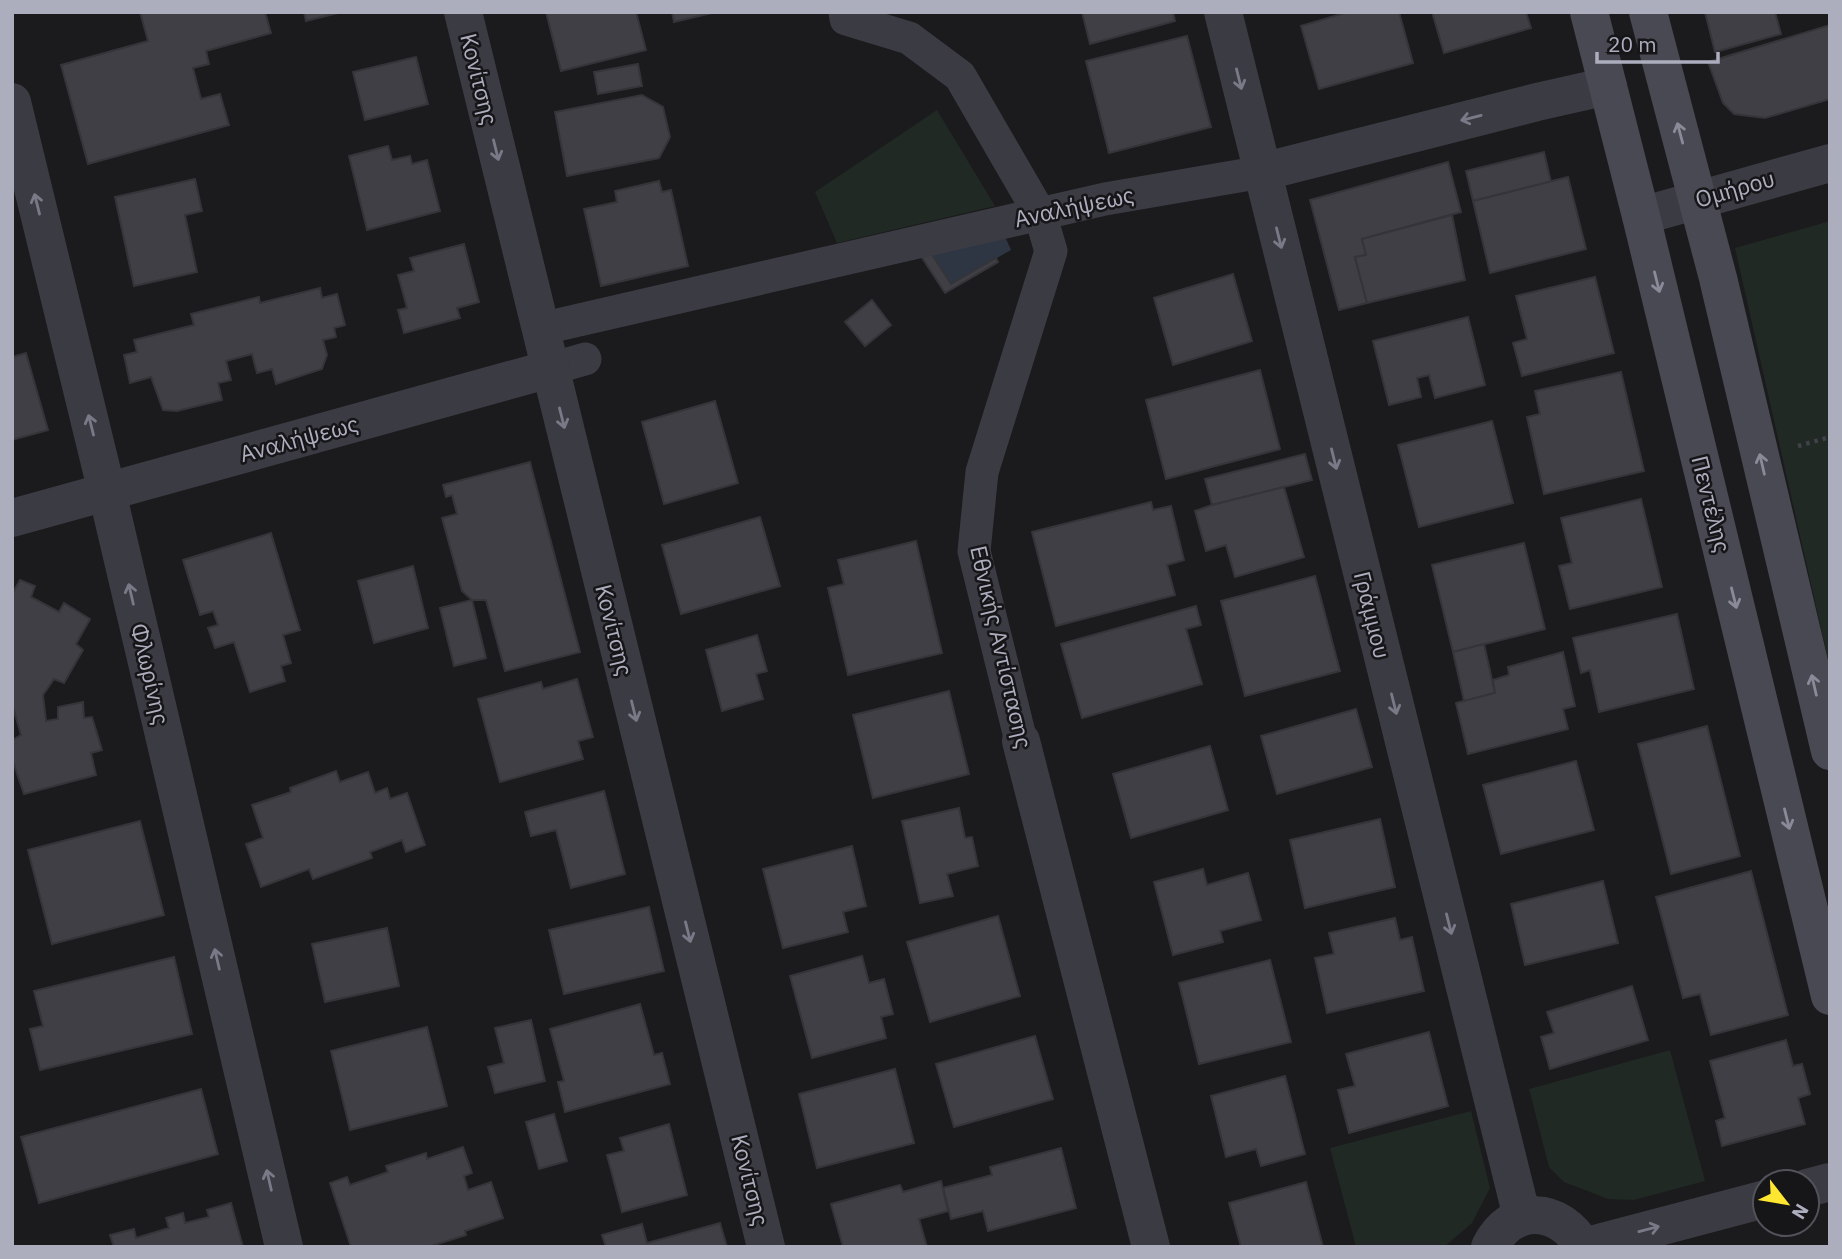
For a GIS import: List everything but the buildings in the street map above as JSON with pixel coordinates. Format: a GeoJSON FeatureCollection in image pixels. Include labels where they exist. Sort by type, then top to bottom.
{"type":"FeatureCollection","features":[{"type":"Feature","properties":{"kind":"main road","name":"Πεντέλης"},"geometry":{"type":"LineString","coordinates":[[1589,12],[1642,216],[1830,996]]}},
{"type":"Feature","properties":{"kind":"main road"},"geometry":{"type":"LineString","coordinates":[[1648,12],[1721,292],[1827,730]]}},
{"type":"Feature","properties":{"kind":"street","name":"Κονίτσης"},"geometry":{"type":"LineString","coordinates":[[463,12],[540,329],[568,364],[766,1247]]}},
{"type":"Feature","properties":{"kind":"street","name":"Εθνικής Αντίστασης"},"geometry":{"type":"LineString","coordinates":[[845,12],[846,19],[909,38],[960,76],[1040,214],[1051,251],[982,472],[974,551],[1151,1247]]}},
{"type":"Feature","properties":{"kind":"street","name":"Γράμμου"},"geometry":{"type":"LineString","coordinates":[[1223,12],[1522,1217]]}},
{"type":"Feature","properties":{"kind":"street","name":"Αναλήψεως"},"geometry":{"type":"LineString","coordinates":[[540,329],[1105,198],[1262,172],[1608,86]]}},
{"type":"Feature","properties":{"kind":"street","name":"Φλωρίνης"},"geometry":{"type":"LineString","coordinates":[[12,102],[107,492],[284,1247]]}},
{"type":"Feature","properties":{"kind":"street","name":"Ομήρου"},"geometry":{"type":"LineString","coordinates":[[1642,216],[1830,163]]}},
{"type":"Feature","properties":{"kind":"street","name":"Αναλήψεως"},"geometry":{"type":"LineString","coordinates":[[12,518],[568,364]]}},
{"type":"Feature","properties":{"kind":"street"},"geometry":{"type":"LineString","coordinates":[[1490,1247],[1498,1233],[1522,1217],[1552,1217],[1576,1234],[1583,1247],[1751,1203]]}},
{"type":"Feature","properties":{"kind":"shaded area"},"geometry":{"type":"Polygon","coordinates":[[[937,110],[995,206],[837,243],[815,192],[937,110]]]}},
{"type":"Feature","properties":{"kind":"shaded area"},"geometry":{"type":"Polygon","coordinates":[[[1830,221],[1830,668],[1735,248],[1830,221]]]}},
{"type":"Feature","properties":{"kind":"shaded area"},"geometry":{"type":"Polygon","coordinates":[[[1670,1050],[1705,1181],[1634,1200],[1608,1199],[1564,1182],[1549,1167],[1529,1089],[1670,1050]]]}},
{"type":"Feature","properties":{"kind":"shaded area"},"geometry":{"type":"Polygon","coordinates":[[[1471,1111],[1490,1188],[1472,1223],[1444,1247],[1356,1247],[1330,1148],[1471,1111]]]}},
{"type":"Feature","properties":{"kind":"water"},"geometry":{"type":"Polygon","coordinates":[[[1003,232],[1011,250],[951,284],[929,250],[1003,232]]]}}]}
